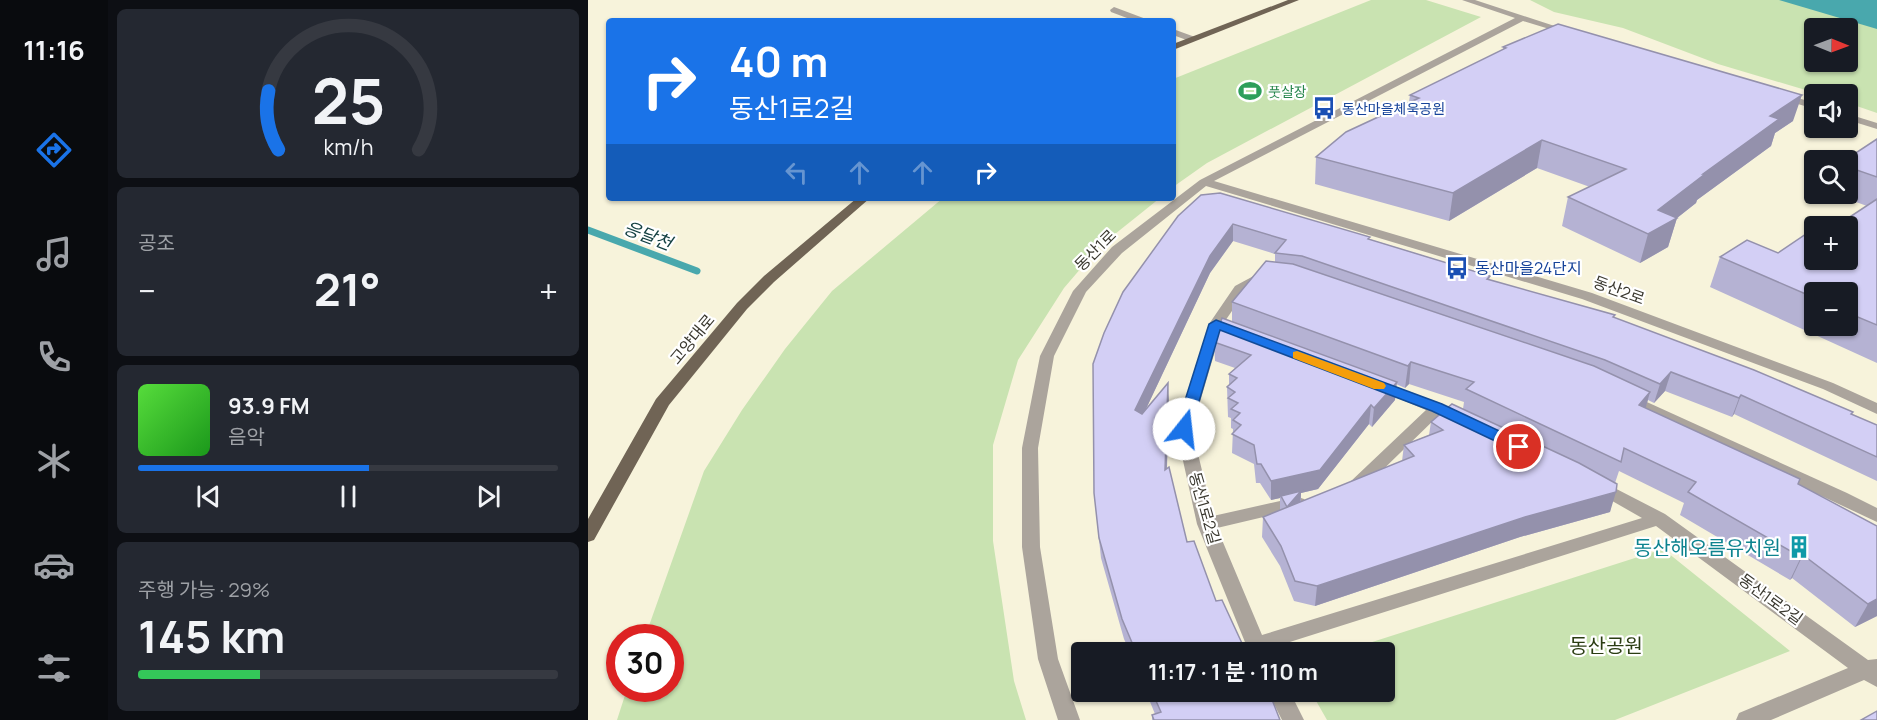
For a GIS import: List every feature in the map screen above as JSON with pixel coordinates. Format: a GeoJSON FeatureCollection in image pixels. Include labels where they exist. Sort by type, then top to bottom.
{"type":"FeatureCollection","features":[{"type":"Feature","properties":{"kind":"main road"},"geometry":{"type":"LineString","coordinates":[[1176,45],[1295,0]]}},
{"type":"Feature","properties":{"kind":"main road","name":"고양대로"},"geometry":{"type":"LineString","coordinates":[[588,535],[662,403],[742,306],[769,279],[860,201]]}},
{"type":"Feature","properties":{"kind":"street"},"geometry":{"type":"LineString","coordinates":[[1466,0],[1575,33]]}},
{"type":"Feature","properties":{"kind":"street"},"geometry":{"type":"LineString","coordinates":[[1114,10],[1135,18]]}},
{"type":"Feature","properties":{"kind":"street","name":"동산1로"},"geometry":{"type":"LineString","coordinates":[[1070,720],[1048,659],[1031,547],[1030,448],[1047,356],[1080,291],[1117,250],[1204,182],[1522,18]]}},
{"type":"Feature","properties":{"kind":"street"},"geometry":{"type":"LineString","coordinates":[[1176,33],[1192,39]]}},
{"type":"Feature","properties":{"kind":"street"},"geometry":{"type":"LineString","coordinates":[[1769,92],[1804,103]]}},
{"type":"Feature","properties":{"kind":"street"},"geometry":{"type":"LineString","coordinates":[[1858,120],[1877,126]]}},
{"type":"Feature","properties":{"kind":"street","name":"동산2로"},"geometry":{"type":"LineString","coordinates":[[1204,182],[1587,296],[1828,386],[1877,409]]}},
{"type":"Feature","properties":{"kind":"street","name":"동산1로2길"},"geometry":{"type":"LineString","coordinates":[[1255,642],[1206,524],[1184,429],[1216,324],[1240,289],[1263,275],[1274,276]]}},
{"type":"Feature","properties":{"kind":"street"},"geometry":{"type":"LineString","coordinates":[[1216,324],[1237,332]]}},
{"type":"Feature","properties":{"kind":"street"},"geometry":{"type":"LineString","coordinates":[[1366,381],[1437,408],[1478,427]]}},
{"type":"Feature","properties":{"kind":"street"},"geometry":{"type":"LineString","coordinates":[[1615,393],[1842,496],[1877,516]]}},
{"type":"Feature","properties":{"kind":"street"},"geometry":{"type":"LineString","coordinates":[[1341,493],[1353,490],[1437,408]]}},
{"type":"Feature","properties":{"kind":"street","name":"동산1로2길"},"geometry":{"type":"LineString","coordinates":[[1581,476],[1659,519],[1874,671]]}},
{"type":"Feature","properties":{"kind":"street"},"geometry":{"type":"LineString","coordinates":[[1206,524],[1319,498]]}},
{"type":"Feature","properties":{"kind":"street"},"geometry":{"type":"LineString","coordinates":[[1280,642],[1659,519]]}},
{"type":"Feature","properties":{"kind":"street","name":"동산1로2길"},"geometry":{"type":"LineString","coordinates":[[1747,720],[1874,671]]}},
{"type":"Feature","properties":{"kind":"street"},"geometry":{"type":"LineString","coordinates":[[1284,702],[1293,720]]}},
{"type":"Feature","properties":{"kind":"green space"},"geometry":{"type":"Polygon","coordinates":[[[1371,0],[1426,0],[1481,17],[1207,163],[1176,185],[1176,78],[1371,0]]]}},
{"type":"Feature","properties":{"kind":"green space"},"geometry":{"type":"Polygon","coordinates":[[[1530,0],[1877,0],[1877,113],[1858,106],[1858,84],[1804,84],[1804,90],[1718,64],[1623,28],[1554,12],[1530,0]]]}},
{"type":"Feature","properties":{"kind":"green space"},"geometry":{"type":"Polygon","coordinates":[[[939,201],[1156,201],[1100,246],[1064,288],[1018,360],[993,445],[993,541],[1014,681],[1026,720],[617,720],[623,702],[684,702],[684,624],[650,624],[704,471],[742,410],[785,349],[832,291],[939,201]]]}},
{"type":"Feature","properties":{"kind":"green space","name":"동산공원"},"geometry":{"type":"Polygon","coordinates":[[[1663,549],[1790,651],[1615,720],[1327,720],[1317,702],[1395,702],[1395,642],[1372,642],[1663,549]]]}},
{"type":"Feature","properties":{"kind":"water"},"geometry":{"type":"Polygon","coordinates":[[[1779,0],[1877,0],[1877,29],[1858,23],[1858,18],[1840,18],[1779,0]]]}},
{"type":"Feature","properties":{"kind":"building"},"geometry":{"type":"Polygon","coordinates":[[[1558,24],[1802,95],[1770,116],[1779,119],[1658,210],[1677,218],[1648,234],[1568,197],[1626,169],[1542,140],[1453,193],[1316,157],[1346,132],[1419,98],[1410,95],[1506,48],[1503,47],[1558,24]]]}},
{"type":"Feature","properties":{"kind":"building"},"geometry":{"type":"Polygon","coordinates":[[[1877,139],[1877,177],[1858,170],[1858,151],[1877,139]]]}},
{"type":"Feature","properties":{"kind":"building"},"geometry":{"type":"Polygon","coordinates":[[[1220,193],[1370,237],[1368,239],[1490,276],[1487,279],[1615,315],[1613,317],[1754,370],[1853,412],[1851,414],[1877,425],[1877,457],[1741,395],[1739,398],[1671,372],[1660,384],[1605,360],[1302,256],[1275,253],[1286,240],[1233,224],[1210,256],[1135,410],[1142,414],[1168,383],[1165,470],[1169,467],[1187,542],[1194,541],[1216,601],[1222,600],[1241,642],[1132,642],[1122,619],[1099,538],[1094,493],[1093,364],[1123,292],[1178,216],[1201,195],[1220,193]]]}},
{"type":"Feature","properties":{"kind":"building"},"geometry":{"type":"Polygon","coordinates":[[[1877,199],[1877,325],[1858,317],[1858,282],[1804,282],[1804,293],[1720,257],[1747,240],[1778,253],[1804,235],[1804,270],[1858,270],[1858,216],[1851,216],[1877,199]]]}},
{"type":"Feature","properties":{"kind":"building"},"geometry":{"type":"Polygon","coordinates":[[[1266,261],[1293,264],[1594,366],[1650,392],[1639,405],[1800,479],[1798,484],[1877,526],[1877,599],[1868,604],[1803,555],[1801,557],[1688,492],[1696,482],[1624,448],[1621,462],[1466,389],[1474,382],[1411,362],[1408,366],[1232,302],[1266,261]]]}},
{"type":"Feature","properties":{"kind":"building"},"geometry":{"type":"Polygon","coordinates":[[[1222,318],[1397,382],[1374,408],[1371,405],[1320,470],[1271,481],[1261,464],[1257,464],[1254,445],[1232,434],[1241,425],[1233,420],[1240,413],[1231,409],[1238,403],[1228,398],[1235,392],[1227,387],[1237,378],[1229,374],[1251,355],[1214,342],[1222,318]]]}},
{"type":"Feature","properties":{"kind":"building"},"geometry":{"type":"Polygon","coordinates":[[[1452,404],[1579,463],[1617,484],[1616,492],[1525,517],[1317,586],[1295,581],[1281,546],[1263,517],[1414,456],[1404,445],[1443,430],[1431,422],[1452,404]]]}},
{"type":"Feature","properties":{"kind":"building"},"geometry":{"type":"Polygon","coordinates":[[[1301,491],[1287,507],[1281,496],[1301,491]]]}},
{"type":"Feature","properties":{"kind":"building"},"geometry":{"type":"Polygon","coordinates":[[[1156,702],[1273,702],[1280,720],[1154,720],[1152,715],[1161,712],[1156,702]]]}},
{"type":"Feature","properties":{"kind":"building"},"geometry":{"type":"Polygon","coordinates":[[[1877,711],[1877,720],[1861,720],[1877,711]]]}},
{"type":"Feature","properties":{"kind":"waterway","name":"응달천"},"geometry":{"type":"LineString","coordinates":[[588,230],[697,271]]}},
{"type":"Feature","properties":{"kind":"slow traffic"},"geometry":{"type":"LineString","coordinates":[[1297,355],[1379,386]]}},
{"type":"Feature","properties":{"kind":"place","name":"풋살장"},"geometry":{"type":"Point","coordinates":[1250,91]}},
{"type":"Feature","properties":{"kind":"place","name":"동산마을체욱공원"},"geometry":{"type":"Point","coordinates":[1324,108]}},
{"type":"Feature","properties":{"kind":"place","name":"동산마을24단지"},"geometry":{"type":"Point","coordinates":[1457,268]}},
{"type":"Feature","properties":{"kind":"place","name":"동산해오름유치원"},"geometry":{"type":"Point","coordinates":[1799,547]}},
{"type":"Feature","properties":{"kind":"route"},"geometry":{"type":"LineString","coordinates":[[1184,429],[1216,324],[1437,408],[1519,447]]}}]}
